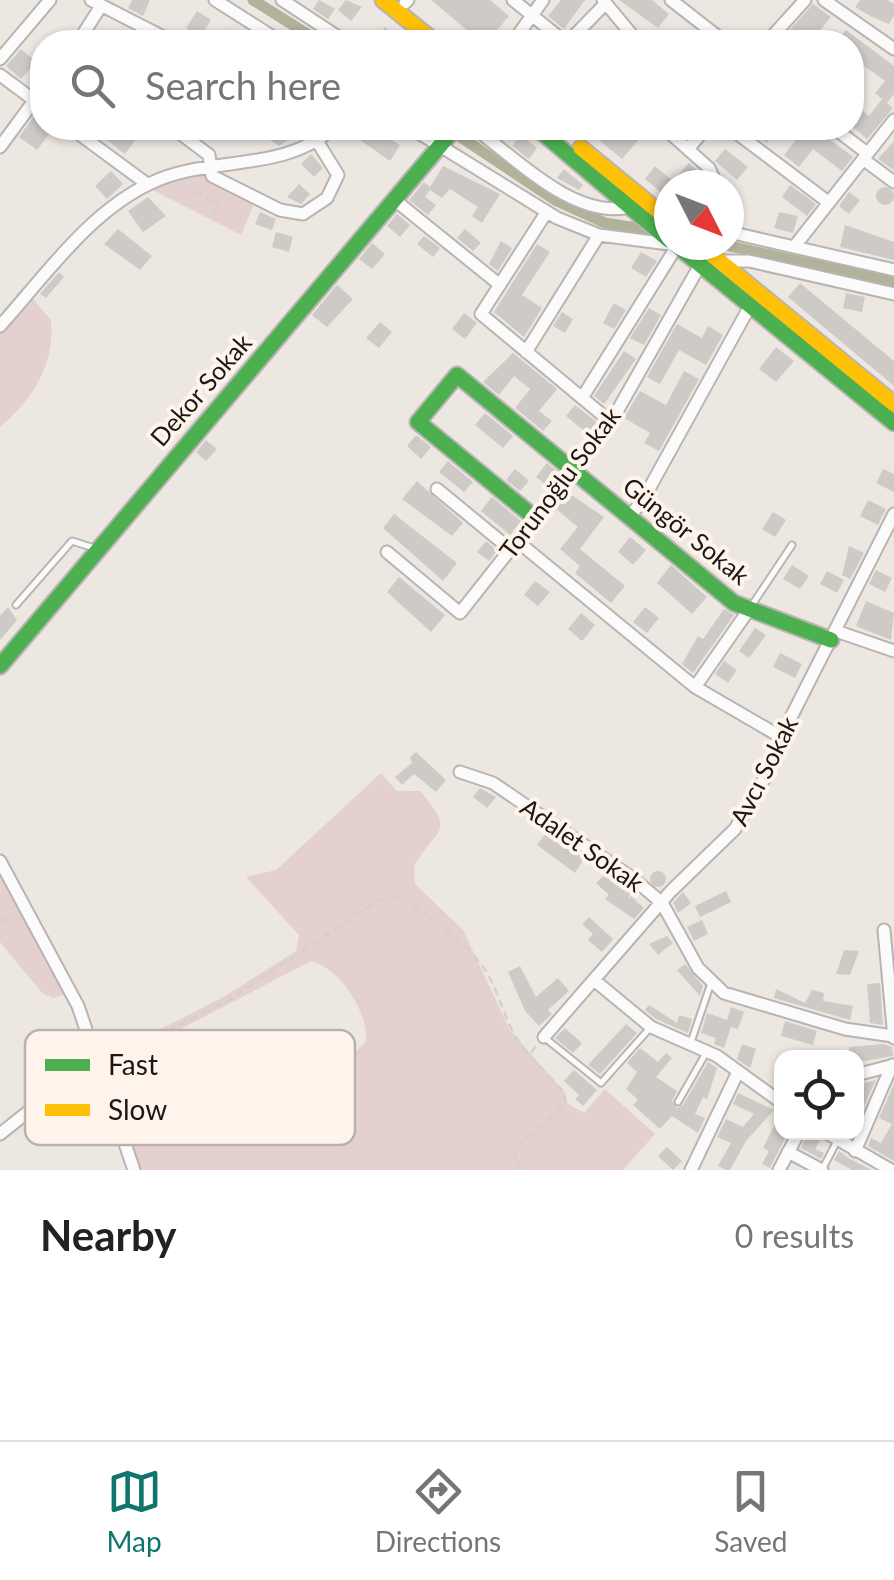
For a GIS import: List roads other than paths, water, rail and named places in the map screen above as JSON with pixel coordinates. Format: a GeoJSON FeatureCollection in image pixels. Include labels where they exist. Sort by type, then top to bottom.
{"type":"FeatureCollection","features":[{"type":"Feature","properties":{"kind":"main road"},"geometry":{"type":"LineString","coordinates":[[383,0],[420,30]]}},
{"type":"Feature","properties":{"kind":"main road"},"geometry":{"type":"LineString","coordinates":[[405,1],[439,30]]}},
{"type":"Feature","properties":{"kind":"main road","name":"Dekor Sokak"},"geometry":{"type":"LineString","coordinates":[[0,666],[447,140]]}},
{"type":"Feature","properties":{"kind":"main road"},"geometry":{"type":"LineString","coordinates":[[551,140],[654,228]]}},
{"type":"Feature","properties":{"kind":"main road"},"geometry":{"type":"LineString","coordinates":[[572,140],[654,207]]}},
{"type":"Feature","properties":{"kind":"main road"},"geometry":{"type":"LineString","coordinates":[[694,260],[894,423]]}},
{"type":"Feature","properties":{"kind":"main road"},"geometry":{"type":"LineString","coordinates":[[719,260],[894,404]]}},
{"type":"Feature","properties":{"kind":"main road","name":"Güngör Sokak"},"geometry":{"type":"LineString","coordinates":[[535,518],[418,422],[458,375],[628,518],[748,611],[834,636]]}},
{"type":"Feature","properties":{"kind":"street"},"geometry":{"type":"LineString","coordinates":[[0,60],[50,0]]}},
{"type":"Feature","properties":{"kind":"street"},"geometry":{"type":"LineString","coordinates":[[215,0],[263,30]]}},
{"type":"Feature","properties":{"kind":"street"},"geometry":{"type":"LineString","coordinates":[[282,0],[328,30]]}},
{"type":"Feature","properties":{"kind":"street"},"geometry":{"type":"LineString","coordinates":[[512,0],[551,30]]}},
{"type":"Feature","properties":{"kind":"street"},"geometry":{"type":"LineString","coordinates":[[522,30],[543,0]]}},
{"type":"Feature","properties":{"kind":"street"},"geometry":{"type":"LineString","coordinates":[[671,0],[710,30]]}},
{"type":"Feature","properties":{"kind":"street"},"geometry":{"type":"LineString","coordinates":[[778,30],[805,0]]}},
{"type":"Feature","properties":{"kind":"street"},"geometry":{"type":"LineString","coordinates":[[824,0],[894,48]]}},
{"type":"Feature","properties":{"kind":"street"},"geometry":{"type":"LineString","coordinates":[[578,30],[604,2],[628,30]]}},
{"type":"Feature","properties":{"kind":"street"},"geometry":{"type":"LineString","coordinates":[[84,30],[96,3],[149,30]]}},
{"type":"Feature","properties":{"kind":"street"},"geometry":{"type":"LineString","coordinates":[[0,75],[30,93]]}},
{"type":"Feature","properties":{"kind":"street"},"geometry":{"type":"LineString","coordinates":[[0,147],[30,111]]}},
{"type":"Feature","properties":{"kind":"street"},"geometry":{"type":"LineString","coordinates":[[794,246],[894,120]]}},
{"type":"Feature","properties":{"kind":"street"},"geometry":{"type":"LineString","coordinates":[[88,140],[148,184]]}},
{"type":"Feature","properties":{"kind":"street"},"geometry":{"type":"LineString","coordinates":[[189,140],[209,155],[212,176],[280,210],[311,212],[333,190],[338,175],[315,140]]}},
{"type":"Feature","properties":{"kind":"street"},"geometry":{"type":"LineString","coordinates":[[430,140],[546,213],[599,234],[654,241]]}},
{"type":"Feature","properties":{"kind":"street"},"geometry":{"type":"LineString","coordinates":[[491,140],[577,200],[606,209],[630,207]]}},
{"type":"Feature","properties":{"kind":"street"},"geometry":{"type":"LineString","coordinates":[[678,140],[710,170]]}},
{"type":"Feature","properties":{"kind":"street"},"geometry":{"type":"LineString","coordinates":[[688,148],[695,140]]}},
{"type":"Feature","properties":{"kind":"street"},"geometry":{"type":"LineString","coordinates":[[746,140],[828,202]]}},
{"type":"Feature","properties":{"kind":"street"},"geometry":{"type":"LineString","coordinates":[[847,140],[894,182]]}},
{"type":"Feature","properties":{"kind":"street"},"geometry":{"type":"LineString","coordinates":[[0,326],[93,224],[148,184],[210,164],[293,153],[318,142]]}},
{"type":"Feature","properties":{"kind":"street"},"geometry":{"type":"LineString","coordinates":[[396,201],[500,285]]}},
{"type":"Feature","properties":{"kind":"street"},"geometry":{"type":"LineString","coordinates":[[546,213],[480,314],[611,422]]}},
{"type":"Feature","properties":{"kind":"street"},"geometry":{"type":"LineString","coordinates":[[526,352],[599,234]]}},
{"type":"Feature","properties":{"kind":"street"},"geometry":{"type":"LineString","coordinates":[[744,235],[894,270]]}},
{"type":"Feature","properties":{"kind":"street"},"geometry":{"type":"LineString","coordinates":[[582,398],[664,260]]}},
{"type":"Feature","properties":{"kind":"street"},"geometry":{"type":"LineString","coordinates":[[719,260],[748,262],[894,294]]}},
{"type":"Feature","properties":{"kind":"street","name":"Torunoğlu Sokak"},"geometry":{"type":"LineString","coordinates":[[387,552],[460,612],[611,422],[700,265]]}},
{"type":"Feature","properties":{"kind":"street"},"geometry":{"type":"LineString","coordinates":[[628,518],[644,498],[750,306]]}},
{"type":"Feature","properties":{"kind":"street"},"geometry":{"type":"LineString","coordinates":[[438,489],[695,687],[781,737]]}},
{"type":"Feature","properties":{"kind":"street","name":"Avcı Sokak"},"geometry":{"type":"LineString","coordinates":[[544,1037],[662,903],[735,829],[766,776],[781,737],[894,514]]}},
{"type":"Feature","properties":{"kind":"street"},"geometry":{"type":"LineString","coordinates":[[695,687],[748,611]]}},
{"type":"Feature","properties":{"kind":"street","name":"Güngör Sokak"},"geometry":{"type":"LineString","coordinates":[[834,636],[894,651]]}},
{"type":"Feature","properties":{"kind":"street","name":"Adalet Sokak"},"geometry":{"type":"LineString","coordinates":[[460,772],[510,794],[610,862],[662,903],[710,983]]}},
{"type":"Feature","properties":{"kind":"street"},"geometry":{"type":"LineString","coordinates":[[0,861],[78,1006],[86,1030]]}},
{"type":"Feature","properties":{"kind":"street"},"geometry":{"type":"LineString","coordinates":[[710,983],[760,1006],[893,1037],[884,930]]}},
{"type":"Feature","properties":{"kind":"street"},"geometry":{"type":"LineString","coordinates":[[594,980],[651,1026],[707,1050],[774,1099]]}},
{"type":"Feature","properties":{"kind":"street"},"geometry":{"type":"LineString","coordinates":[[864,1073],[893,1065]]}},
{"type":"Feature","properties":{"kind":"street"},"geometry":{"type":"LineString","coordinates":[[855,1150],[893,1065]]}},
{"type":"Feature","properties":{"kind":"street"},"geometry":{"type":"LineString","coordinates":[[690,1170],[738,1074]]}},
{"type":"Feature","properties":{"kind":"street"},"geometry":{"type":"LineString","coordinates":[[0,1134],[25,1114]]}},
{"type":"Feature","properties":{"kind":"street"},"geometry":{"type":"LineString","coordinates":[[779,1170],[795,1140]]}},
{"type":"Feature","properties":{"kind":"street"},"geometry":{"type":"LineString","coordinates":[[837,1141],[891,1165]]}},
{"type":"Feature","properties":{"kind":"street"},"geometry":{"type":"LineString","coordinates":[[125,1145],[134,1170]]}},
{"type":"Feature","properties":{"kind":"street"},"geometry":{"type":"LineString","coordinates":[[788,1152],[822,1170]]}},
{"type":"Feature","properties":{"kind":"lane"},"geometry":{"type":"LineString","coordinates":[[16,605],[72,541],[97,549]]}},
{"type":"Feature","properties":{"kind":"lane"},"geometry":{"type":"LineString","coordinates":[[748,611],[792,546]]}},
{"type":"Feature","properties":{"kind":"lane"},"geometry":{"type":"LineString","coordinates":[[690,1044],[710,983]]}},
{"type":"Feature","properties":{"kind":"lane"},"geometry":{"type":"LineString","coordinates":[[544,1037],[601,1083],[651,1026]]}},
{"type":"Feature","properties":{"kind":"lane"},"geometry":{"type":"LineString","coordinates":[[678,1102],[707,1050]]}},
{"type":"Feature","properties":{"kind":"lane"},"geometry":{"type":"LineString","coordinates":[[822,1170],[837,1141]]}},
{"type":"Feature","properties":{"kind":"waterway"},"geometry":{"type":"LineString","coordinates":[[253,0],[301,30]]}},
{"type":"Feature","properties":{"kind":"waterway"},"geometry":{"type":"LineString","coordinates":[[465,140],[555,200],[605,223],[650,230]]}},
{"type":"Feature","properties":{"kind":"waterway"},"geometry":{"type":"LineString","coordinates":[[744,249],[894,282]]}}]}
